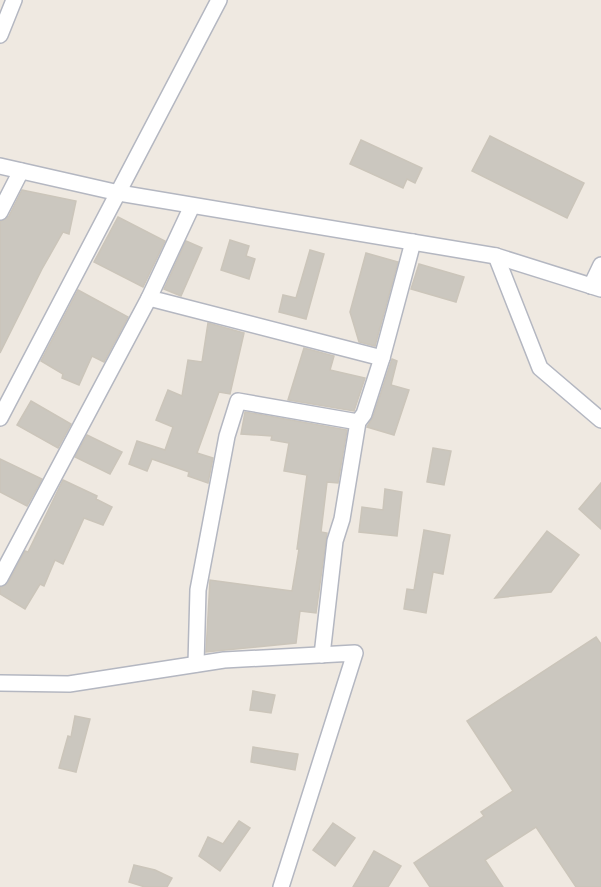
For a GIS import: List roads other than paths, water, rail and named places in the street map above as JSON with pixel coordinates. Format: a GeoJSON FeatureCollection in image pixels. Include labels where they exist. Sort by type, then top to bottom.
{"type":"FeatureCollection","features":[{"type":"Feature","properties":{"kind":"street"},"geometry":{"type":"LineString","coordinates":[[0,35],[14,0]]}},
{"type":"Feature","properties":{"kind":"street"},"geometry":{"type":"LineString","coordinates":[[0,418],[219,0]]}},
{"type":"Feature","properties":{"kind":"street"},"geometry":{"type":"LineString","coordinates":[[0,166],[118,193],[496,256],[596,287],[601,265]]}},
{"type":"Feature","properties":{"kind":"street"},"geometry":{"type":"LineString","coordinates":[[0,212],[21,171]]}},
{"type":"Feature","properties":{"kind":"street"},"geometry":{"type":"LineString","coordinates":[[0,578],[149,298],[192,206]]}},
{"type":"Feature","properties":{"kind":"street"},"geometry":{"type":"LineString","coordinates":[[322,655],[335,541],[342,519],[358,422],[364,414],[382,358],[413,242]]}},
{"type":"Feature","properties":{"kind":"street"},"geometry":{"type":"LineString","coordinates":[[496,256],[540,368],[601,420]]}},
{"type":"Feature","properties":{"kind":"street"},"geometry":{"type":"LineString","coordinates":[[149,298],[382,358]]}},
{"type":"Feature","properties":{"kind":"street"},"geometry":{"type":"LineString","coordinates":[[196,664],[198,590],[227,436],[237,401],[358,422]]}},
{"type":"Feature","properties":{"kind":"street"},"geometry":{"type":"LineString","coordinates":[[0,683],[69,684],[224,660],[355,653],[281,887]]}}]}
